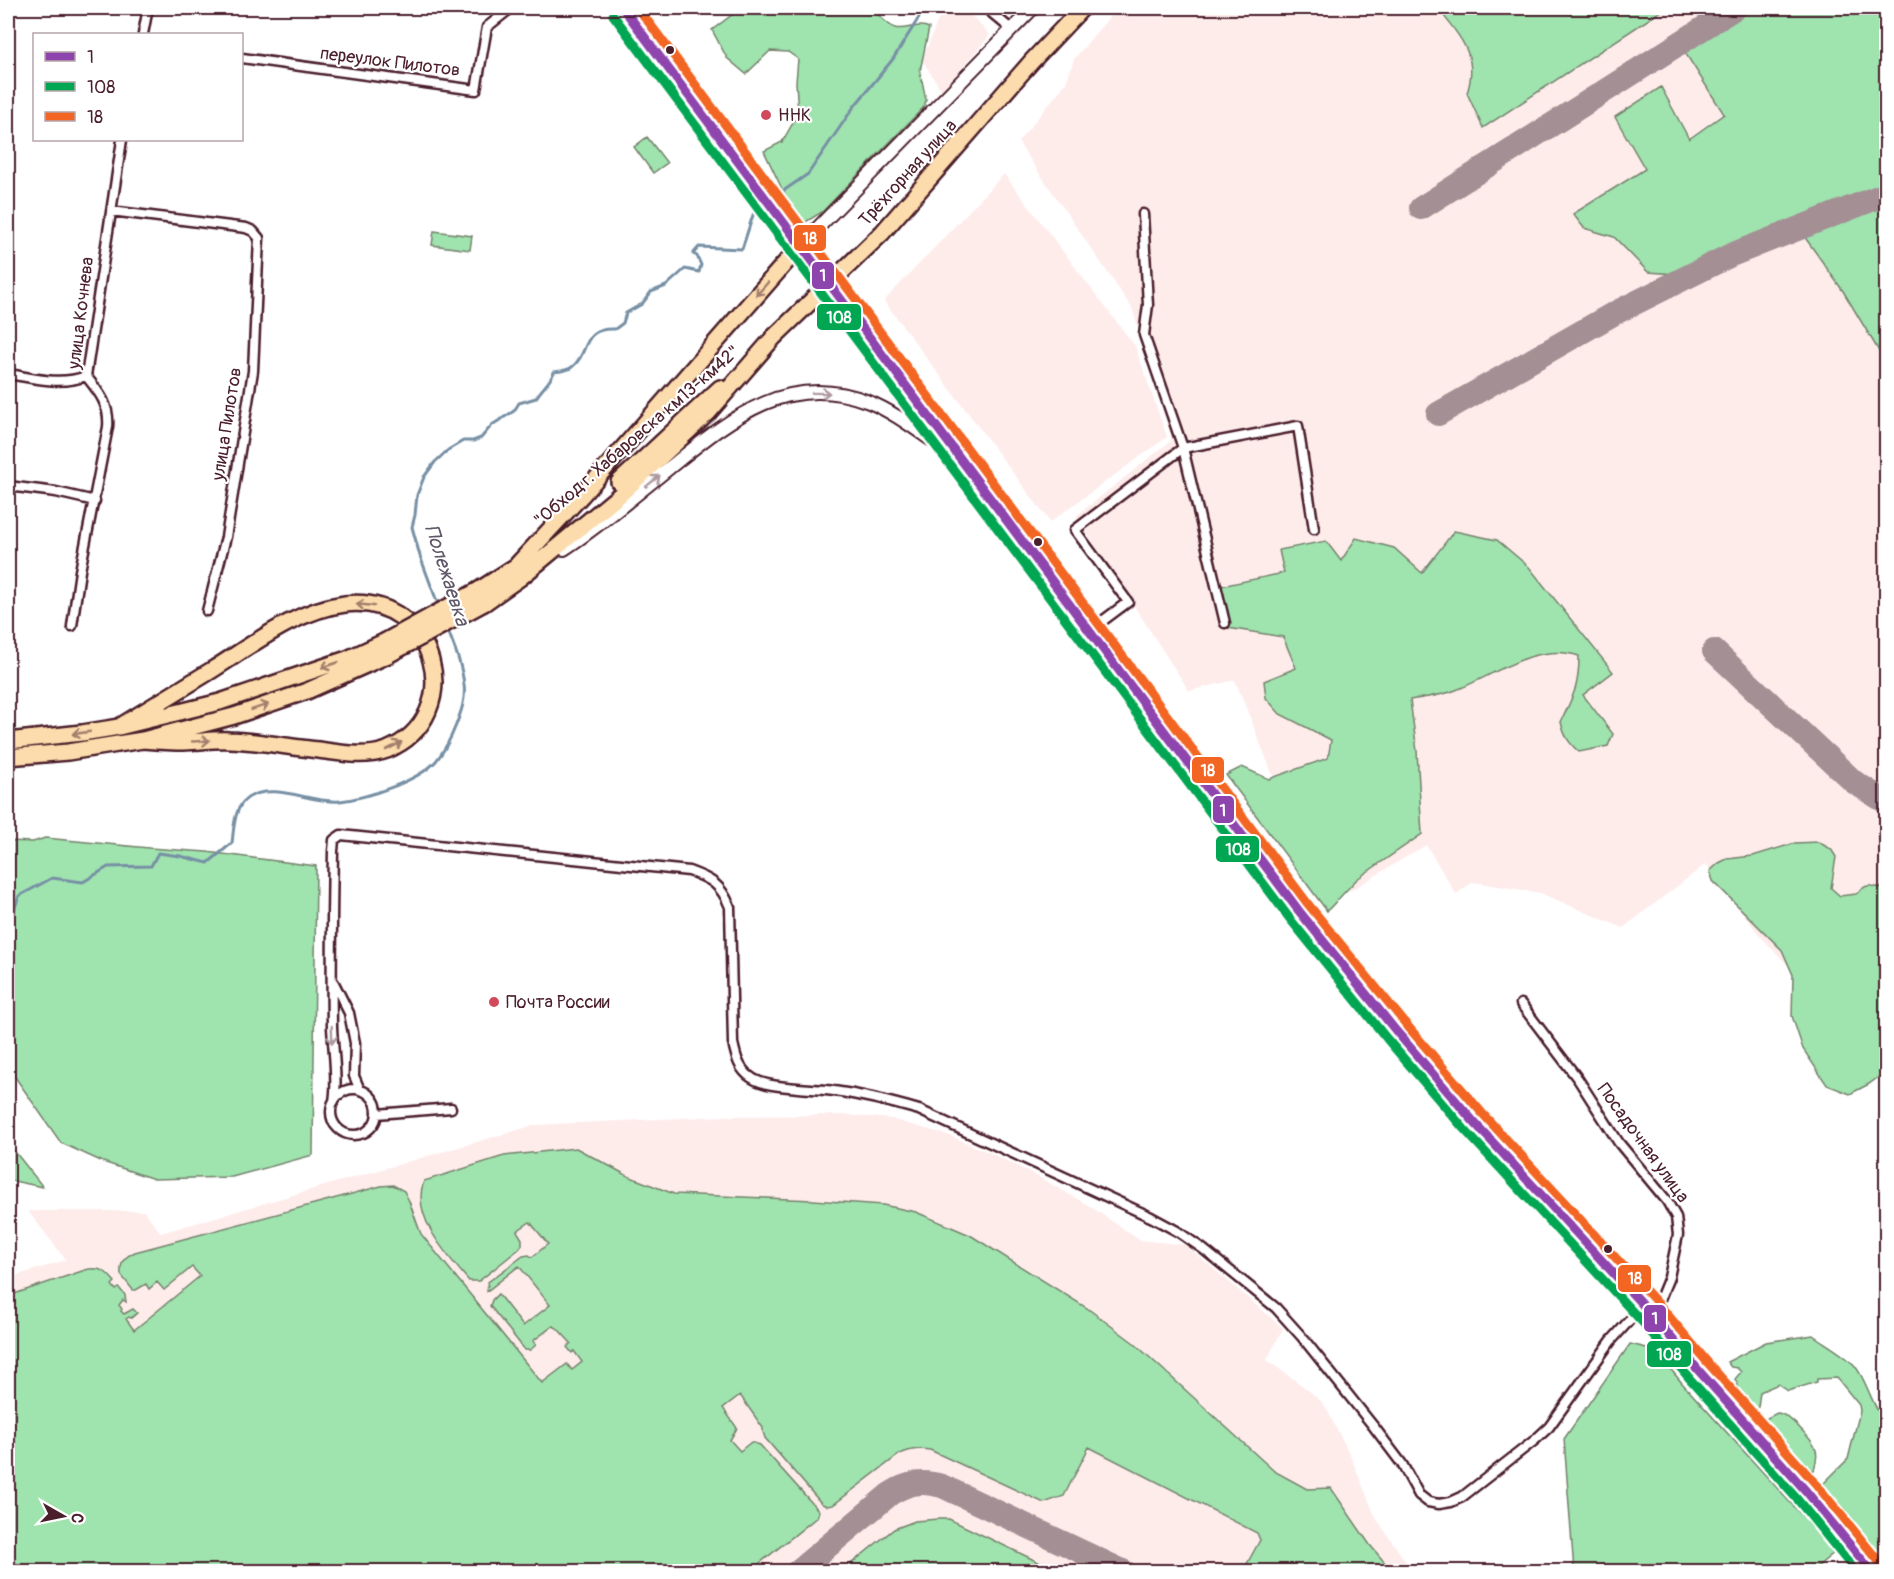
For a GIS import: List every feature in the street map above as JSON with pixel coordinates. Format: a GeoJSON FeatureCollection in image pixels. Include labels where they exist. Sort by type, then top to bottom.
{"type":"FeatureCollection","features":[{"type":"Feature","properties":{"kind":"highway","name":"Трёхгорная улица"},"geometry":{"type":"LineString","coordinates":[[756,357],[882,233],[1032,61],[1082,8]]}},
{"type":"Feature","properties":{"kind":"highway"},"geometry":{"type":"LineString","coordinates":[[518,573],[582,495],[801,245]]}},
{"type":"Feature","properties":{"kind":"highway","name":"\"Обход г. Хабаровска км13-км42\""},"geometry":{"type":"LineString","coordinates":[[8,757],[68,752],[143,740],[234,716],[307,691],[386,649],[482,597],[518,573],[621,494],[708,413],[756,357]]}},
{"type":"Feature","properties":{"kind":"highway"},"geometry":{"type":"LineString","coordinates":[[119,727],[270,634],[300,617],[324,608],[348,604],[370,605],[390,610],[415,627],[431,655],[434,689],[429,708],[418,727],[402,742],[385,751],[349,754],[246,741],[143,740]]}},
{"type":"Feature","properties":{"kind":"highway","name":"\"Обход г. Хабаровска км13-км42\""},"geometry":{"type":"LineString","coordinates":[[8,741],[119,727],[220,702],[347,659],[386,649]]}},
{"type":"Feature","properties":{"kind":"main road"},"geometry":{"type":"LineString","coordinates":[[623,8],[1299,911],[1396,1031],[1473,1121],[1653,1316],[1806,1491],[1872,1572]]}},
{"type":"Feature","properties":{"kind":"main road"},"geometry":{"type":"LineString","coordinates":[[801,245],[1033,8]]}},
{"type":"Feature","properties":{"kind":"main road"},"geometry":{"type":"LineString","coordinates":[[518,573],[590,532],[707,437],[737,416],[759,404],[779,397],[800,393],[827,393],[850,396],[871,403],[962,461]]}},
{"type":"Feature","properties":{"kind":"street"},"geometry":{"type":"LineString","coordinates":[[143,33],[148,8]]}},
{"type":"Feature","properties":{"kind":"street","name":"переулок Пилотов"},"geometry":{"type":"LineString","coordinates":[[243,58],[476,90],[488,27],[511,8]]}},
{"type":"Feature","properties":{"kind":"street"},"geometry":{"type":"LineString","coordinates":[[986,8],[1011,30]]}},
{"type":"Feature","properties":{"kind":"street","name":"улица Кочнева"},"geometry":{"type":"LineString","coordinates":[[72,626],[109,414],[102,396],[87,376],[122,141]]}},
{"type":"Feature","properties":{"kind":"street","name":"улица Пилотов"},"geometry":{"type":"LineString","coordinates":[[111,211],[246,228],[253,231],[259,238],[253,370],[226,537],[207,611]]}},
{"type":"Feature","properties":{"kind":"street"},"geometry":{"type":"LineString","coordinates":[[1143,214],[1148,305],[1144,335],[1184,448],[1226,623]]}},
{"type":"Feature","properties":{"kind":"street"},"geometry":{"type":"LineString","coordinates":[[8,374],[56,381],[73,381],[87,376]]}},
{"type":"Feature","properties":{"kind":"street"},"geometry":{"type":"LineString","coordinates":[[1089,631],[1128,602],[1075,530],[1184,448],[1298,426],[1314,529]]}},
{"type":"Feature","properties":{"kind":"street"},"geometry":{"type":"LineString","coordinates":[[8,486],[56,492],[95,501]]}},
{"type":"Feature","properties":{"kind":"street"},"geometry":{"type":"LineString","coordinates":[[334,1101],[338,1095],[352,1089],[367,1093],[373,1099],[377,1114],[371,1127],[366,1131],[352,1134],[345,1132],[334,1123],[332,1116],[334,1101],[336,1088],[332,977],[333,850],[334,840],[341,835],[689,871],[716,884],[725,893],[730,907],[733,1043],[736,1058],[743,1070],[753,1079],[770,1084],[835,1091],[880,1099],[919,1110],[1013,1152],[1177,1231],[1211,1254],[1276,1308],[1374,1427],[1402,1464],[1419,1495],[1428,1502],[1439,1504],[1462,1497],[1535,1440],[1549,1427],[1611,1341],[1643,1305]]}},
{"type":"Feature","properties":{"kind":"street"},"geometry":{"type":"LineString","coordinates":[[332,977],[349,1013],[355,1043],[354,1076],[360,1090]]}},
{"type":"Feature","properties":{"kind":"street","name":"Посадочная улица"},"geometry":{"type":"LineString","coordinates":[[1521,1004],[1578,1079],[1619,1143],[1667,1201],[1676,1217],[1678,1234],[1669,1277],[1653,1316]]}},
{"type":"Feature","properties":{"kind":"street"},"geometry":{"type":"LineString","coordinates":[[377,1114],[452,1108]]}},
{"type":"Feature","properties":{"kind":"shaded area"},"geometry":{"type":"Polygon","coordinates":[[[948,8],[964,8],[990,35],[942,91],[922,60],[938,20],[948,8]]]}},
{"type":"Feature","properties":{"kind":"shaded area"},"geometry":{"type":"Polygon","coordinates":[[[1117,8],[1886,8],[1886,1068],[1761,937],[1706,864],[1623,928],[1540,893],[1473,882],[1456,894],[1426,845],[1350,891],[1288,813],[1235,680],[1189,691],[1076,516],[1172,440],[1132,308],[1018,142],[1066,83],[1074,59],[1117,8]]]}},
{"type":"Feature","properties":{"kind":"shaded area"},"geometry":{"type":"Polygon","coordinates":[[[1004,174],[1135,346],[1167,437],[1050,522],[884,301],[1004,174]]]}},
{"type":"Feature","properties":{"kind":"shaded area"},"geometry":{"type":"Polygon","coordinates":[[[849,1115],[891,1119],[948,1135],[1037,1176],[1088,1205],[1140,1240],[1186,1245],[1283,1328],[1267,1360],[1324,1404],[1351,1457],[1376,1518],[1412,1571],[8,1572],[8,1278],[66,1260],[28,1211],[144,1211],[161,1233],[535,1125],[725,1116],[849,1115]]]}},
{"type":"Feature","properties":{"kind":"green space"},"geometry":{"type":"Polygon","coordinates":[[[741,8],[872,8],[892,27],[925,26],[929,28],[920,71],[926,100],[924,107],[822,212],[804,223],[783,191],[764,151],[782,142],[798,114],[796,82],[798,59],[788,52],[770,51],[746,74],[727,58],[712,30],[741,8]]]}},
{"type":"Feature","properties":{"kind":"green space"},"geometry":{"type":"Polygon","coordinates":[[[1446,8],[1666,8],[1483,128],[1467,93],[1470,81],[1470,61],[1458,34],[1444,16],[1446,8]]]}},
{"type":"Feature","properties":{"kind":"green space"},"geometry":{"type":"Polygon","coordinates":[[[1750,8],[1886,8],[1886,185],[1676,274],[1648,272],[1614,237],[1584,228],[1573,214],[1645,169],[1615,117],[1661,87],[1689,139],[1724,114],[1684,51],[1750,8]]]}},
{"type":"Feature","properties":{"kind":"green space"},"geometry":{"type":"Polygon","coordinates":[[[647,137],[667,163],[653,173],[634,147],[647,137]]]}},
{"type":"Feature","properties":{"kind":"green space"},"geometry":{"type":"Polygon","coordinates":[[[1886,205],[1886,363],[1843,291],[1804,236],[1886,205]]]}},
{"type":"Feature","properties":{"kind":"green space"},"geometry":{"type":"Polygon","coordinates":[[[434,231],[472,236],[470,250],[432,245],[434,231]]]}},
{"type":"Feature","properties":{"kind":"green space"},"geometry":{"type":"Polygon","coordinates":[[[1454,531],[1497,540],[1529,567],[1613,672],[1583,695],[1613,734],[1608,746],[1579,752],[1567,739],[1561,722],[1576,684],[1579,656],[1563,653],[1532,656],[1451,692],[1410,700],[1417,751],[1422,834],[1357,879],[1327,911],[1226,775],[1242,767],[1269,779],[1328,758],[1331,740],[1280,714],[1266,698],[1264,681],[1296,668],[1283,637],[1228,628],[1221,586],[1284,573],[1279,550],[1326,541],[1341,561],[1356,538],[1394,548],[1422,573],[1454,531]]]}},
{"type":"Feature","properties":{"kind":"green space"},"geometry":{"type":"Polygon","coordinates":[[[45,838],[207,852],[316,866],[313,1155],[232,1177],[154,1179],[103,1162],[61,1143],[8,1067],[8,841],[33,842],[45,838]]]}},
{"type":"Feature","properties":{"kind":"green space"},"geometry":{"type":"Polygon","coordinates":[[[1818,842],[1831,849],[1836,857],[1831,888],[1840,896],[1856,894],[1868,886],[1886,888],[1886,1074],[1884,1073],[1850,1094],[1827,1085],[1803,1049],[1792,1016],[1793,975],[1782,950],[1713,881],[1710,871],[1727,859],[1753,856],[1795,843],[1818,842]]]}},
{"type":"Feature","properties":{"kind":"green space"},"geometry":{"type":"Polygon","coordinates":[[[8,1143],[43,1187],[8,1180],[8,1143]]]}},
{"type":"Feature","properties":{"kind":"green space"},"geometry":{"type":"Polygon","coordinates":[[[576,1148],[628,1176],[674,1194],[883,1205],[916,1212],[970,1235],[1087,1308],[1134,1343],[1274,1471],[1307,1489],[1331,1488],[1370,1545],[1392,1571],[1243,1571],[1260,1540],[1257,1533],[1089,1447],[1064,1496],[1044,1503],[930,1450],[918,1449],[900,1454],[833,1505],[827,1506],[822,1504],[765,1438],[763,1428],[740,1395],[723,1408],[737,1428],[730,1440],[740,1451],[751,1442],[760,1445],[819,1511],[817,1517],[750,1571],[8,1571],[8,1296],[85,1270],[99,1269],[115,1282],[112,1285],[116,1290],[119,1288],[125,1295],[126,1302],[123,1300],[119,1305],[121,1311],[124,1314],[133,1309],[137,1313],[126,1319],[134,1330],[200,1276],[192,1267],[164,1290],[157,1282],[149,1289],[146,1284],[133,1290],[121,1275],[122,1263],[131,1254],[381,1186],[393,1185],[404,1191],[421,1234],[542,1383],[567,1364],[572,1370],[582,1362],[574,1351],[572,1353],[567,1347],[571,1343],[553,1326],[533,1341],[536,1345],[530,1350],[525,1350],[490,1306],[498,1294],[523,1326],[550,1305],[519,1266],[487,1291],[488,1282],[523,1256],[532,1257],[548,1244],[530,1222],[517,1231],[522,1239],[519,1249],[479,1281],[469,1281],[433,1235],[422,1208],[421,1194],[424,1181],[504,1156],[576,1148]]]}},
{"type":"Feature","properties":{"kind":"green space"},"geometry":{"type":"Polygon","coordinates":[[[1813,1335],[1855,1366],[1877,1410],[1886,1422],[1886,1566],[1824,1489],[1824,1483],[1848,1459],[1860,1411],[1859,1405],[1837,1378],[1817,1379],[1817,1382],[1788,1391],[1778,1384],[1760,1392],[1758,1407],[1752,1411],[1736,1391],[1738,1385],[1735,1379],[1741,1372],[1727,1362],[1766,1342],[1813,1335]]]}},
{"type":"Feature","properties":{"kind":"green space"},"geometry":{"type":"Polygon","coordinates":[[[1630,1344],[1655,1350],[1835,1552],[1812,1571],[1574,1571],[1564,1439],[1630,1344]]]}},
{"type":"Feature","properties":{"kind":"green space"},"geometry":{"type":"Polygon","coordinates":[[[1777,1413],[1793,1422],[1814,1446],[1817,1460],[1814,1470],[1807,1471],[1766,1422],[1767,1418],[1777,1413]]]}},
{"type":"Feature","properties":{"kind":"green space"},"geometry":{"type":"Polygon","coordinates":[[[949,1519],[1057,1571],[842,1571],[894,1529],[915,1521],[949,1519]]]}},
{"type":"Feature","properties":{"kind":"waterway","name":"Полежаевка"},"geometry":{"type":"LineString","coordinates":[[770,200],[808,174],[853,108],[893,59],[925,8]]}},
{"type":"Feature","properties":{"kind":"waterway","name":"Полежаевка"},"geometry":{"type":"LineString","coordinates":[[439,607],[412,527],[417,495],[424,477],[435,462],[448,450],[463,441],[481,438],[492,425],[514,411],[519,403],[536,398],[554,372],[564,371],[578,362],[587,342],[596,332],[615,329],[623,323],[626,313],[642,304],[651,292],[666,286],[685,269],[699,272],[701,265],[697,256],[693,254],[699,247],[742,249],[754,212],[765,204]]}},
{"type":"Feature","properties":{"kind":"waterway","name":"Полежаевка"},"geometry":{"type":"LineString","coordinates":[[8,922],[19,896],[52,878],[83,882],[108,867],[151,866],[158,853],[208,863],[232,843],[238,811],[249,797],[260,793],[282,792],[317,800],[340,801],[364,796],[405,782],[428,768],[448,744],[464,700],[461,670],[447,628]]}},
{"type":"Feature","properties":{"kind":"taxiway"},"geometry":{"type":"LineString","coordinates":[[1421,208],[1735,8]]}},
{"type":"Feature","properties":{"kind":"taxiway"},"geometry":{"type":"LineString","coordinates":[[1438,414],[1613,314],[1731,255],[1886,194]]}},
{"type":"Feature","properties":{"kind":"taxiway"},"geometry":{"type":"LineString","coordinates":[[1714,651],[1854,782],[1886,802]]}},
{"type":"Feature","properties":{"kind":"taxiway"},"geometry":{"type":"LineString","coordinates":[[797,1572],[890,1494],[902,1487],[921,1483],[942,1486],[1125,1572]]}},
{"type":"Feature","properties":{"kind":"transit line","name":"1"},"geometry":{"type":"LineString","coordinates":[[623,8],[1299,911],[1396,1031],[1473,1121],[1653,1316],[1806,1491],[1872,1572]]}},
{"type":"Feature","properties":{"kind":"transit line","name":"18"},"geometry":{"type":"LineString","coordinates":[[638,8],[1308,904],[1482,1113],[1662,1308],[1815,1483],[1881,1564]]}},
{"type":"Feature","properties":{"kind":"transit line","name":"108"},"geometry":{"type":"LineString","coordinates":[[613,15],[1290,919],[1387,1039],[1464,1129],[1644,1324],[1797,1499],[1856,1572]]}},
{"type":"Feature","properties":{"kind":"place","name":"ННК"},"geometry":{"type":"Point","coordinates":[766,115]}},
{"type":"Feature","properties":{"kind":"place","name":"Почта России"},"geometry":{"type":"Point","coordinates":[494,1002]}}]}
